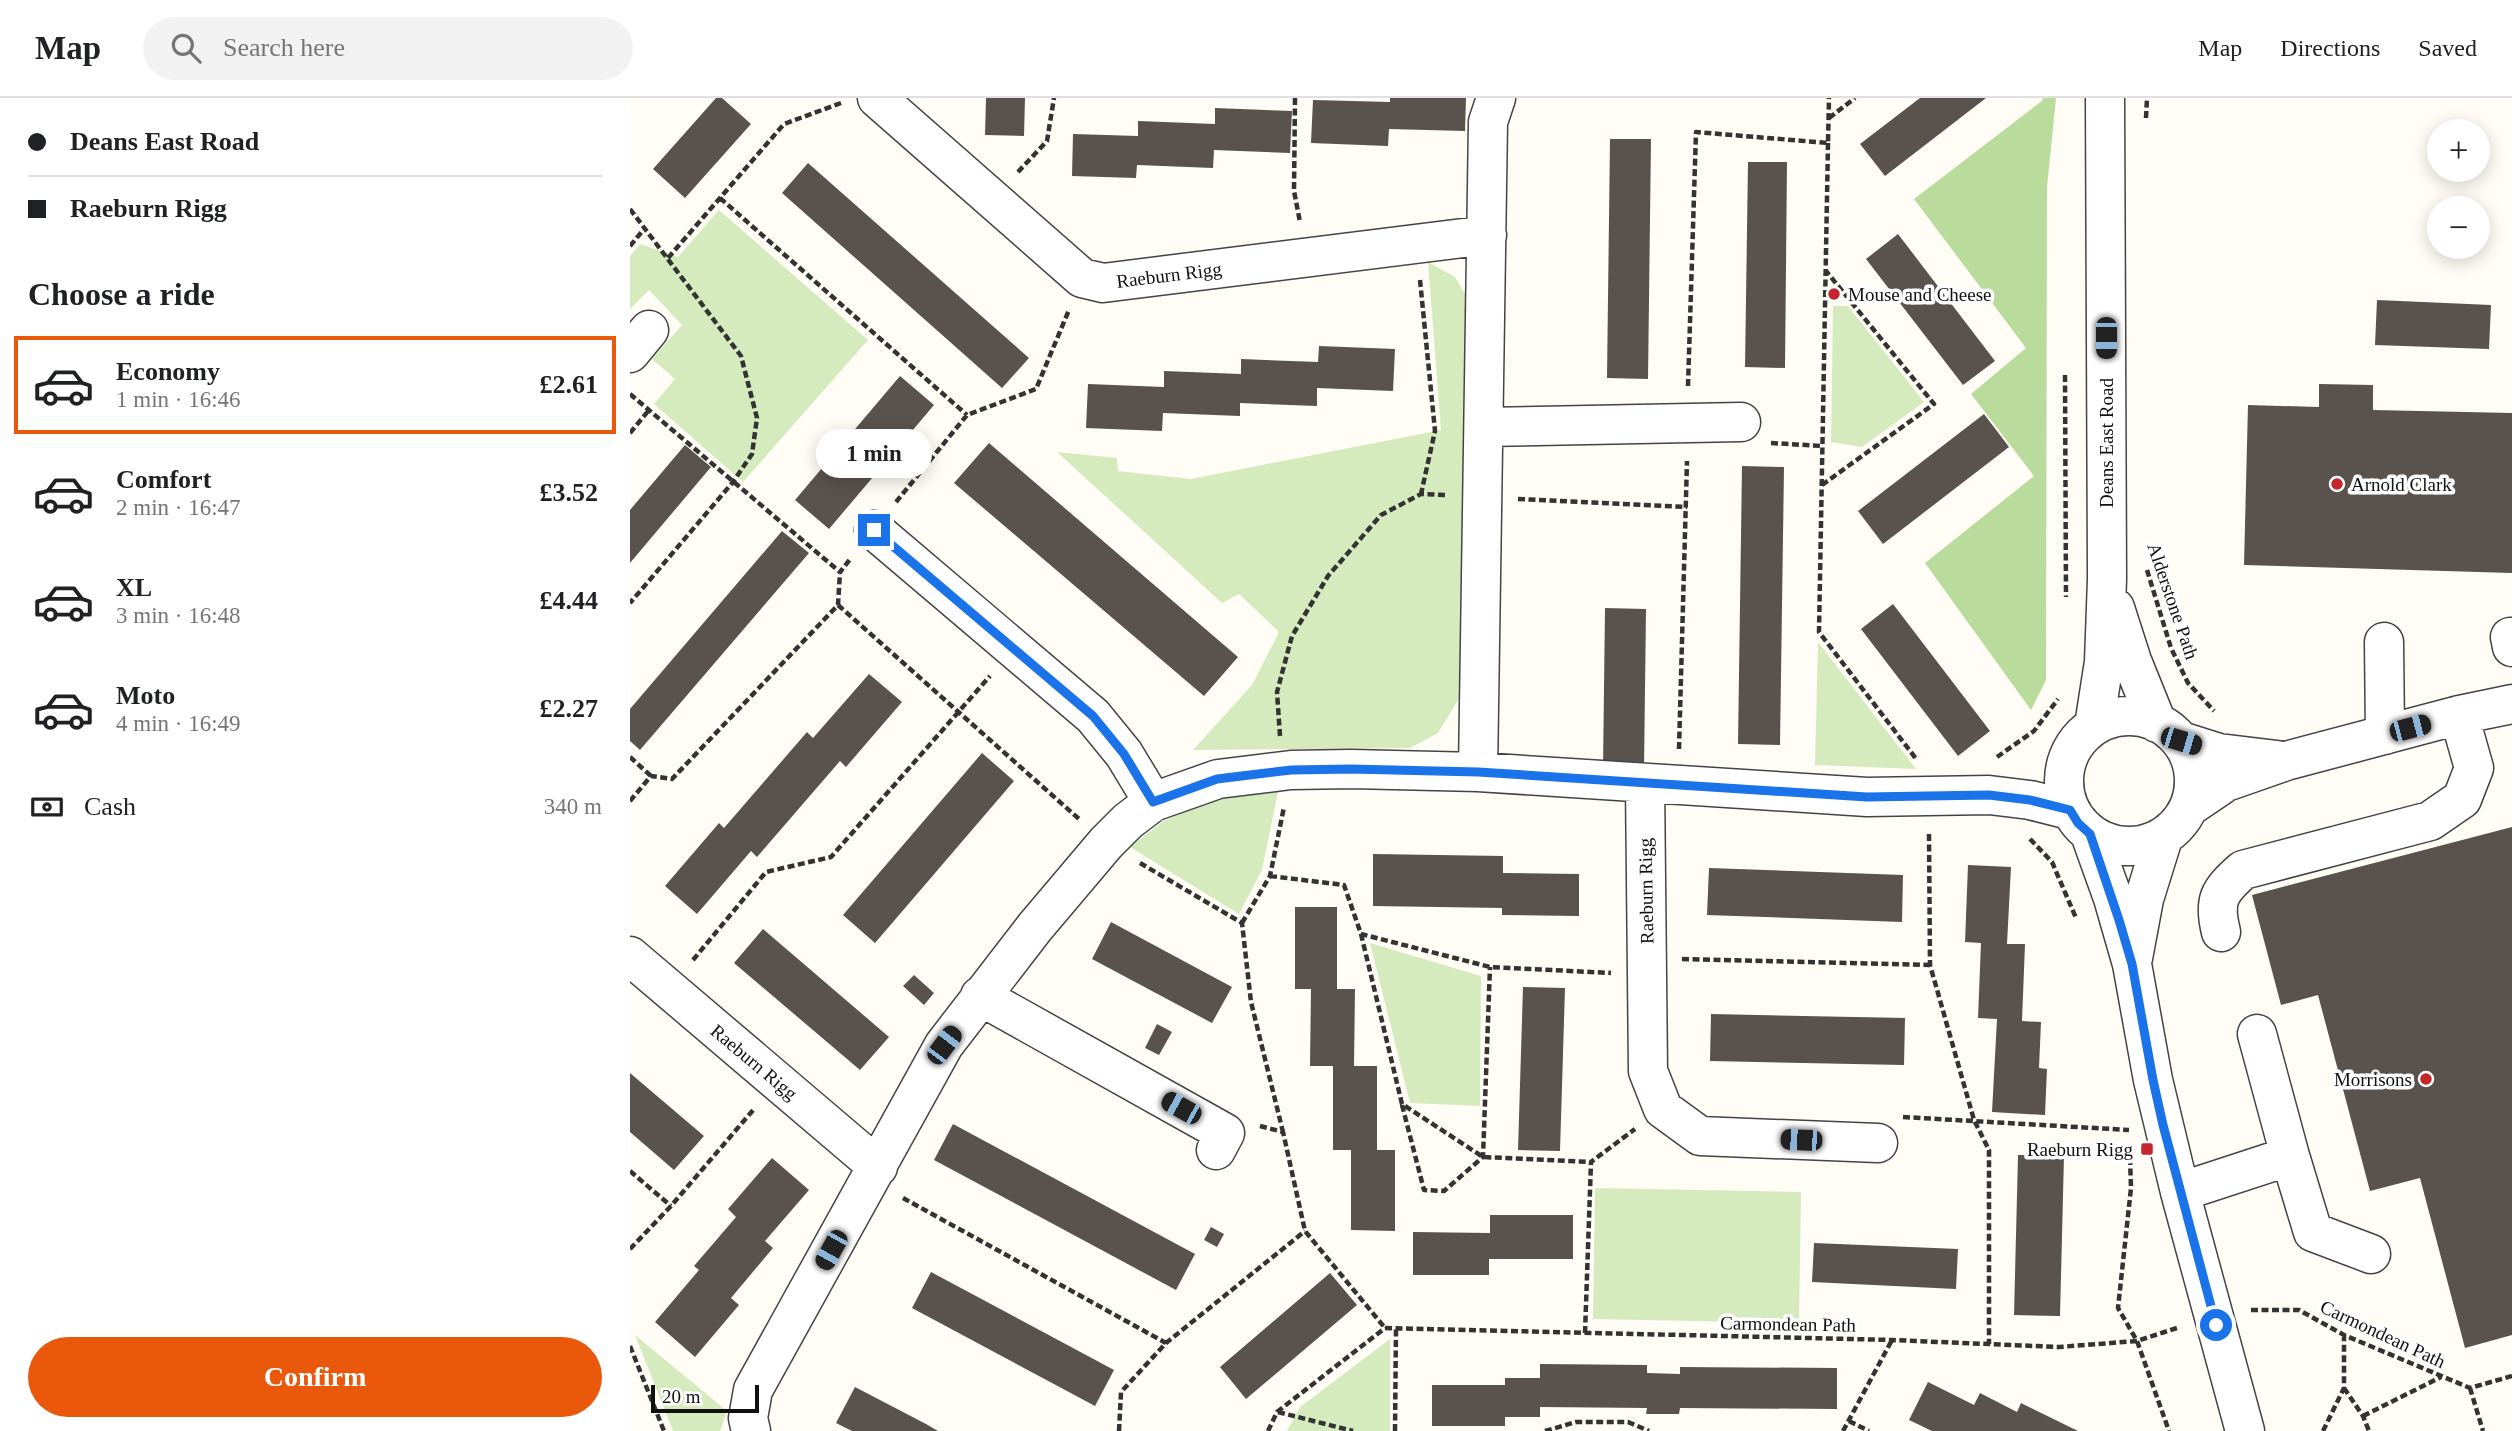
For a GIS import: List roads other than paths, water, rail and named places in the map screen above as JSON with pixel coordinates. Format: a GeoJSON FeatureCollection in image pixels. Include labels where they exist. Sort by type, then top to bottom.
{"type":"FeatureCollection","features":[{"type":"Feature","properties":{"kind":"street"},"geometry":{"type":"LineString","coordinates":[[1478,772],[1488,122],[1496,98]]}},
{"type":"Feature","properties":{"kind":"street","name":"Deans East Road"},"geometry":{"type":"LineString","coordinates":[[2094,726],[2104,662],[2107,579],[2105,98]]}},
{"type":"Feature","properties":{"kind":"street","name":"Raeburn Rigg"},"geometry":{"type":"LineString","coordinates":[[860,100],[992,200],[1082,278],[1103,283],[1487,235]]}},
{"type":"Feature","properties":{"kind":"street"},"geometry":{"type":"LineString","coordinates":[[1484,427],[1741,422]]}},
{"type":"Feature","properties":{"kind":"street"},"geometry":{"type":"LineString","coordinates":[[874,530],[1093,716],[1124,754],[1153,802]]}},
{"type":"Feature","properties":{"kind":"street","name":"Deans East Road"},"geometry":{"type":"LineString","coordinates":[[2107,579],[2132,661],[2169,732]]}},
{"type":"Feature","properties":{"kind":"street"},"geometry":{"type":"LineString","coordinates":[[2384,642],[2385,735]]}},
{"type":"Feature","properties":{"kind":"street"},"geometry":{"type":"LineString","coordinates":[[2189,807],[2226,782],[2286,761],[2459,715],[2512,704]]}},
{"type":"Feature","properties":{"kind":"street"},"geometry":{"type":"LineString","coordinates":[[2221,932],[2216,912],[2222,888],[2243,870],[2430,821],[2462,799],[2474,768],[2459,715]]}},
{"type":"Feature","properties":{"kind":"street"},"geometry":{"type":"LineString","coordinates":[[2245,1431],[2180,1192],[2153,1080],[2132,964],[2113,898],[2080,822],[2065,795],[2064,779],[2066,762],[2077,742],[2094,726],[2114,717],[2136,716],[2219,753],[2286,761]]}},
{"type":"Feature","properties":{"kind":"street"},"geometry":{"type":"LineString","coordinates":[[1987,778],[2080,822],[2107,843],[2125,847],[2145,845],[2174,830],[2189,807],[2193,794],[2193,766],[2169,732]]}},
{"type":"Feature","properties":{"kind":"street"},"geometry":{"type":"LineString","coordinates":[[751,1431],[748,1418],[753,1390],[944,1045],[980,996],[1106,844],[1128,821],[1153,802],[1217,779],[1286,771],[1478,772],[1867,797],[1930,795],[1987,778],[2029,780],[2066,762]]}},
{"type":"Feature","properties":{"kind":"street","name":"Raeburn Rigg"},"geometry":{"type":"LineString","coordinates":[[1645,783],[1648,1071],[1663,1109],[1700,1136],[1878,1143]]}},
{"type":"Feature","properties":{"kind":"street"},"geometry":{"type":"LineString","coordinates":[[2132,964],[2144,899],[2162,838]]}},
{"type":"Feature","properties":{"kind":"street","name":"Raeburn Rigg"},"geometry":{"type":"LineString","coordinates":[[630,956],[777,1082],[874,1174]]}},
{"type":"Feature","properties":{"kind":"street"},"geometry":{"type":"LineString","coordinates":[[980,996],[1220,1142]]}},
{"type":"Feature","properties":{"kind":"street"},"geometry":{"type":"LineString","coordinates":[[2257,1034],[2313,1232],[2371,1254]]}},
{"type":"Feature","properties":{"kind":"street"},"geometry":{"type":"LineString","coordinates":[[2180,1192],[2290,1156]]}},
{"type":"Feature","properties":{"kind":"place","name":"Mouse and Cheese"},"geometry":{"type":"Point","coordinates":[1834,294]}},
{"type":"Feature","properties":{"kind":"place","name":"Arnold Clark"},"geometry":{"type":"Point","coordinates":[2337,484]}},
{"type":"Feature","properties":{"kind":"place","name":"Morrisons"},"geometry":{"type":"Point","coordinates":[2426,1079]}},
{"type":"Feature","properties":{"kind":"place","name":"Raeburn Rigg"},"geometry":{"type":"Point","coordinates":[2147,1149]}}]}
